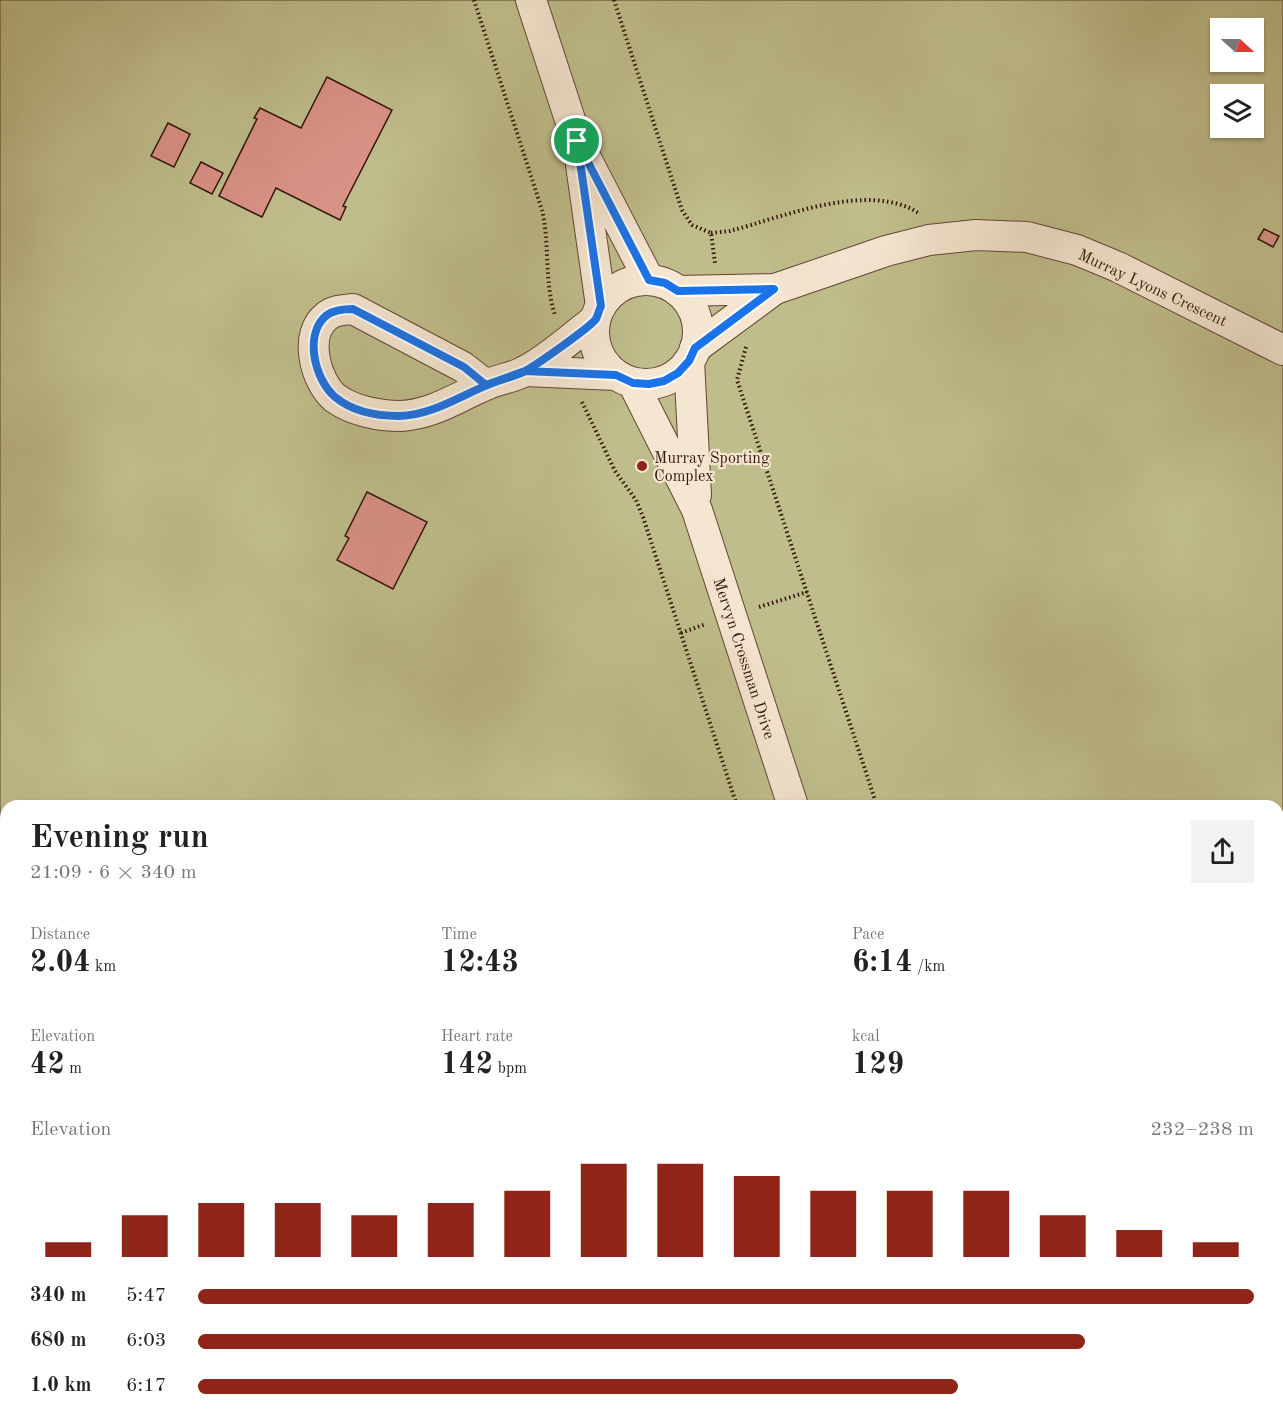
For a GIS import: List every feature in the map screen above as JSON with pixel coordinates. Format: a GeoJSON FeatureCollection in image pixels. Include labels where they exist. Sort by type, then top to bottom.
{"type":"FeatureCollection","features":[{"type":"Feature","properties":{"kind":"street"},"geometry":{"type":"LineString","coordinates":[[531,0],[577,141],[649,280]]}},
{"type":"Feature","properties":{"kind":"street"},"geometry":{"type":"LineString","coordinates":[[577,141],[598,313],[594,335],[597,351],[605,364],[624,379]]}},
{"type":"Feature","properties":{"kind":"street","name":"Murray Lyons Crescent"},"geometry":{"type":"LineString","coordinates":[[678,291],[774,289],[886,251],[948,238],[976,235],[1027,237],[1077,250],[1118,267],[1283,350]]}},
{"type":"Feature","properties":{"kind":"street"},"geometry":{"type":"LineString","coordinates":[[486,385],[464,367],[353,309],[340,310],[327,315],[318,326],[314,350],[317,369],[325,386],[336,398],[354,408],[374,414],[400,416],[421,413],[447,405],[486,385],[525,371],[598,313],[621,286],[649,280],[665,283],[678,291],[689,303],[695,317],[692,354],[678,373],[664,381],[649,384],[624,379],[525,371]]}},
{"type":"Feature","properties":{"kind":"street","name":"Murray Lyons Crescent"},"geometry":{"type":"LineString","coordinates":[[692,354],[774,289]]}},
{"type":"Feature","properties":{"kind":"street","name":"Mervyn Crossman Drive"},"geometry":{"type":"LineString","coordinates":[[692,354],[698,510]]}},
{"type":"Feature","properties":{"kind":"street","name":"Mervyn Crossman Drive"},"geometry":{"type":"LineString","coordinates":[[624,379],[698,510],[791,800]]}},
{"type":"Feature","properties":{"kind":"path"},"geometry":{"type":"LineString","coordinates":[[474,0],[542,210],[548,240],[550,298],[557,320]]}},
{"type":"Feature","properties":{"kind":"path"},"geometry":{"type":"LineString","coordinates":[[614,0],[682,210],[692,225],[711,233],[730,231],[835,203],[875,200],[897,203],[914,210],[948,238]]}},
{"type":"Feature","properties":{"kind":"path"},"geometry":{"type":"LineString","coordinates":[[711,233],[716,266]]}},
{"type":"Feature","properties":{"kind":"path"},"geometry":{"type":"LineString","coordinates":[[744,340],[746,346],[737,380],[875,800]]}},
{"type":"Feature","properties":{"kind":"path"},"geometry":{"type":"LineString","coordinates":[[581,399],[615,471],[636,500],[643,517],[735,800]]}},
{"type":"Feature","properties":{"kind":"shaded area","name":"Murray Sporting Complex"},"geometry":{"type":"Polygon","coordinates":[[[0,0],[1283,0],[1283,800],[0,800],[0,0]]]}},
{"type":"Feature","properties":{"kind":"building"},"geometry":{"type":"Polygon","coordinates":[[[327,77],[392,110],[343,206],[346,207],[340,220],[276,188],[262,217],[219,196],[257,119],[254,118],[260,108],[301,128],[327,77]]]}},
{"type":"Feature","properties":{"kind":"building"},"geometry":{"type":"Polygon","coordinates":[[[168,123],[190,134],[174,167],[151,156],[168,123]]]}},
{"type":"Feature","properties":{"kind":"building"},"geometry":{"type":"Polygon","coordinates":[[[201,162],[223,173],[212,194],[190,183],[201,162]]]}},
{"type":"Feature","properties":{"kind":"building"},"geometry":{"type":"Polygon","coordinates":[[[1264,229],[1279,236],[1273,247],[1258,239],[1264,229]]]}},
{"type":"Feature","properties":{"kind":"building"},"geometry":{"type":"Polygon","coordinates":[[[367,492],[427,522],[393,589],[337,560],[349,538],[345,536],[367,492]]]}},
{"type":"Feature","properties":{"kind":"place","name":"Murray Sporting Complex"},"geometry":{"type":"Point","coordinates":[642,466]}},
{"type":"Feature","properties":{"kind":"route"},"geometry":{"type":"LineString","coordinates":[[577,141],[601,306],[595,320],[525,371],[486,385],[447,405],[421,413],[400,416],[374,414],[354,408],[336,398],[325,386],[317,369],[314,350],[318,326],[327,315],[340,310],[353,309],[464,367],[486,385],[525,371],[616,375],[633,383],[649,384],[664,381],[678,373],[689,361],[695,348],[774,289],[678,291],[665,283],[649,280],[577,141]]}}]}
